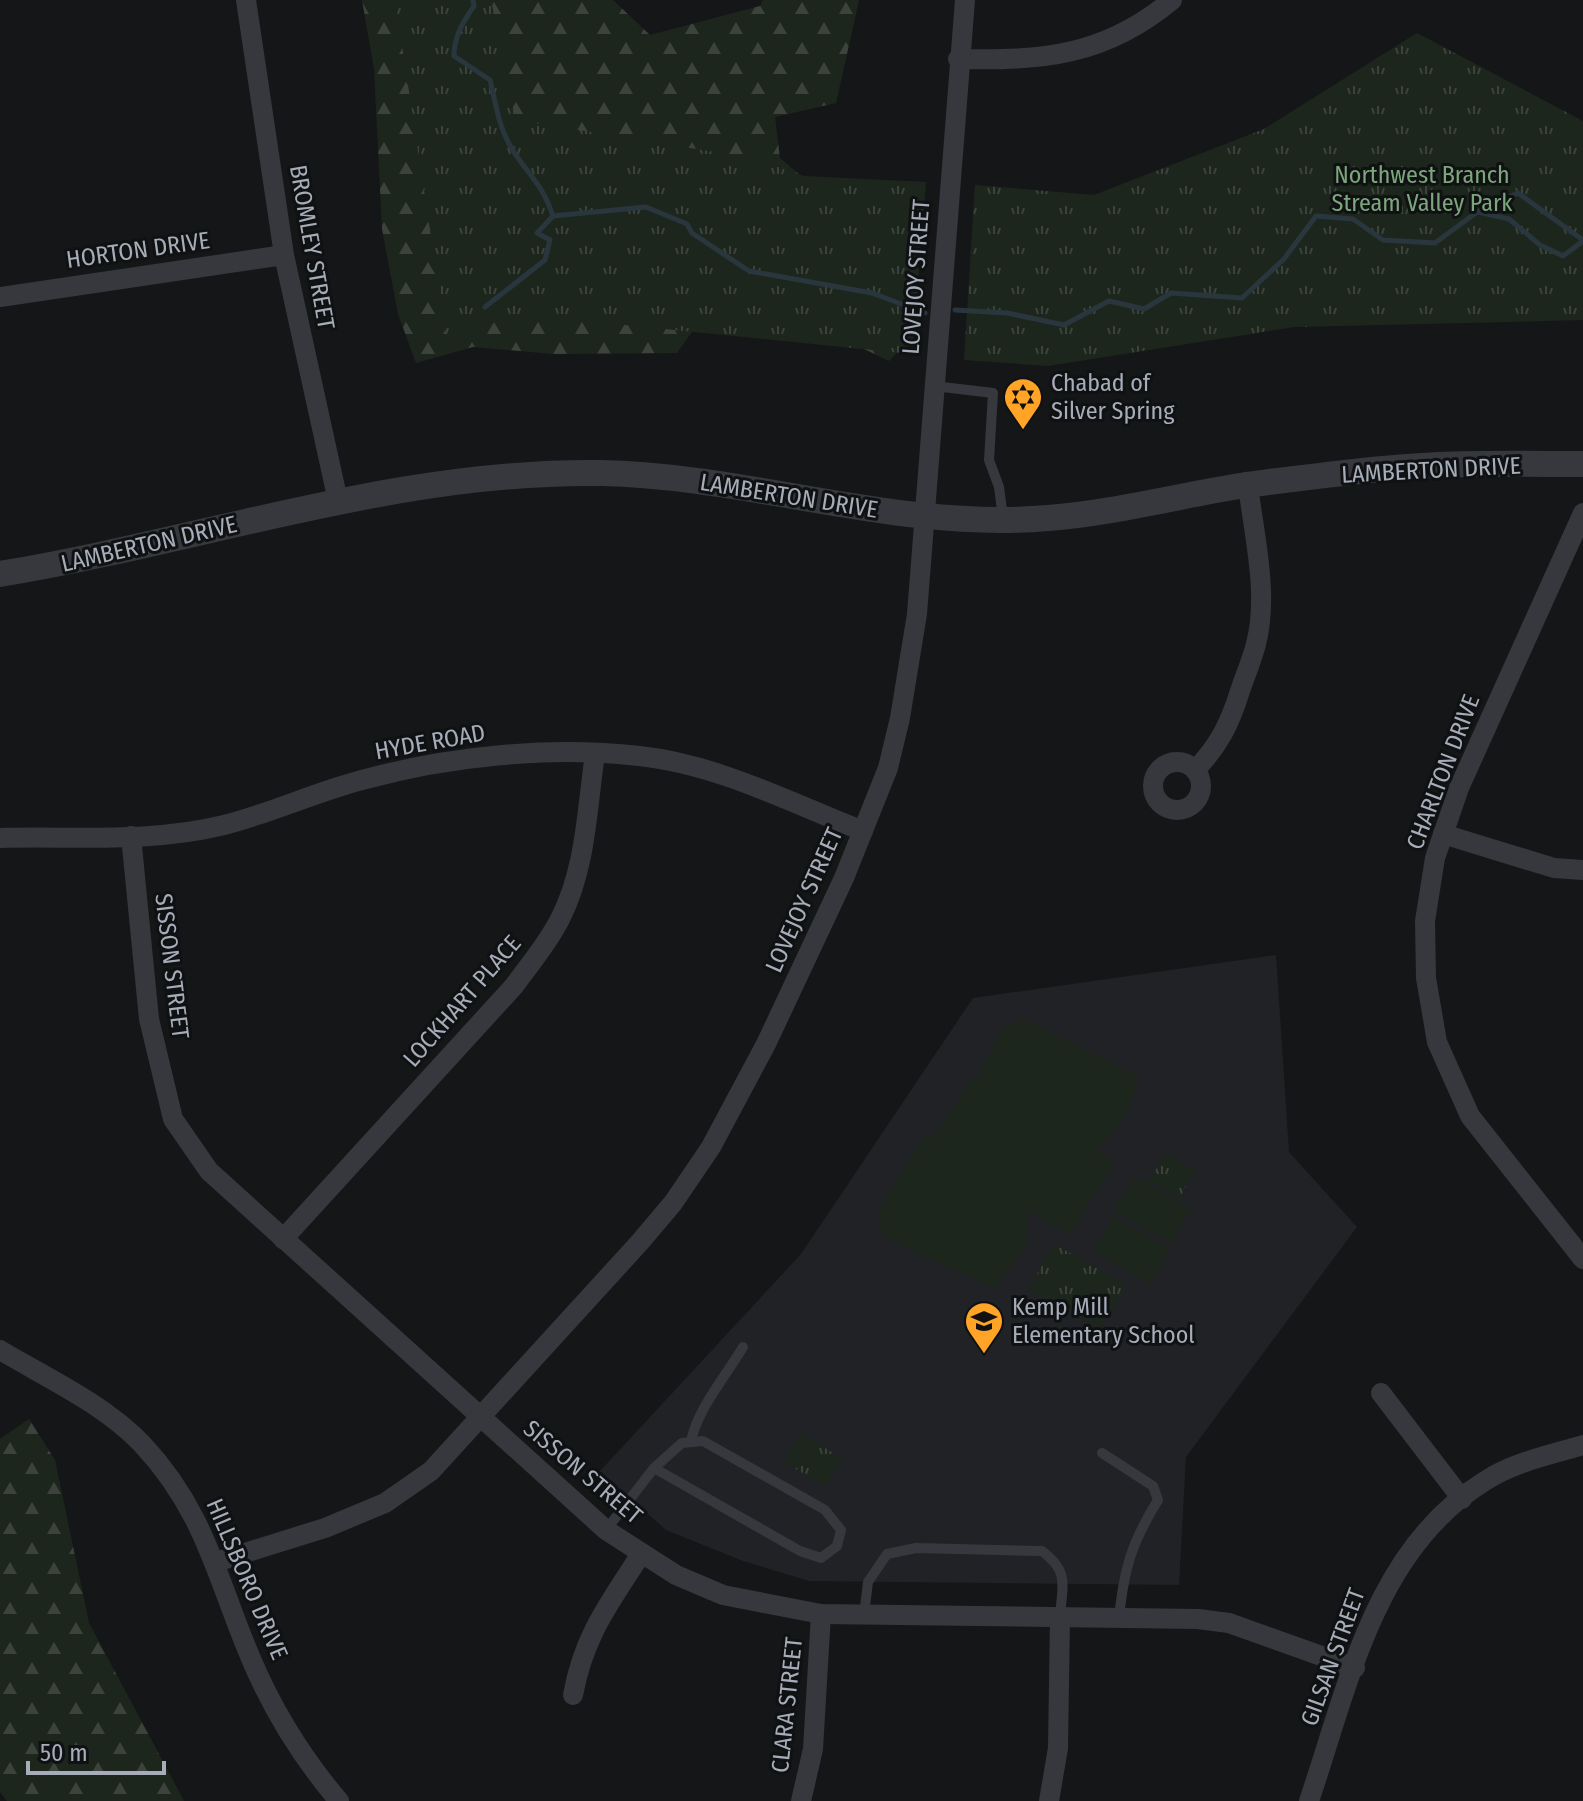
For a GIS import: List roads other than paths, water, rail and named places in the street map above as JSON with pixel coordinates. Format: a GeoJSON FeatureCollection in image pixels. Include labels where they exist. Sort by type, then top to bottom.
{"type":"FeatureCollection","features":[{"type":"Feature","properties":{"kind":"street","name":"BROMLEY STREET"},"geometry":{"type":"LineString","coordinates":[[246,0],[284,255],[338,501]]}},
{"type":"Feature","properties":{"kind":"street","name":"LOVEJOY STREET"},"geometry":{"type":"LineString","coordinates":[[216,1562],[325,1528],[385,1503],[431,1471],[649,1233],[711,1147],[766,1044],[863,831],[888,768],[900,718],[917,614],[965,0]]}},
{"type":"Feature","properties":{"kind":"street"},"geometry":{"type":"LineString","coordinates":[[958,59],[1029,60],[1091,47],[1149,19],[1172,0]]}},
{"type":"Feature","properties":{"kind":"street","name":"HORTON DRIVE"},"geometry":{"type":"LineString","coordinates":[[0,297],[284,255]]}},
{"type":"Feature","properties":{"kind":"street","name":"LAMBERTON DRIVE"},"geometry":{"type":"LineString","coordinates":[[0,574],[80,561],[338,501],[466,479],[600,473],[691,480],[865,511],[1003,519],[1050,518],[1248,485],[1437,465],[1583,464]]}},
{"type":"Feature","properties":{"kind":"street"},"geometry":{"type":"LineString","coordinates":[[1195,770],[1216,749],[1230,723],[1256,642],[1259,569],[1248,485]]}},
{"type":"Feature","properties":{"kind":"street","name":"CHARLTON DRIVE"},"geometry":{"type":"LineString","coordinates":[[1581,1250],[1489,1144],[1470,1116],[1437,1042],[1426,978],[1425,921],[1435,858],[1459,788],[1583,513]]}},
{"type":"Feature","properties":{"kind":"street","name":"HYDE ROAD"},"geometry":{"type":"LineString","coordinates":[[0,838],[184,833],[225,825],[361,780],[427,765],[508,755],[595,754],[640,756],[707,770],[863,831]]}},
{"type":"Feature","properties":{"kind":"street","name":"LOCKHART PLACE"},"geometry":{"type":"LineString","coordinates":[[283,1239],[514,986],[544,945],[561,917],[578,869],[595,754]]}},
{"type":"Feature","properties":{"kind":"street"},"geometry":{"type":"LineString","coordinates":[[1443,834],[1554,868],[1583,870]]}},
{"type":"Feature","properties":{"kind":"street","name":"SISSON STREET"},"geometry":{"type":"LineString","coordinates":[[131,836],[149,1019],[173,1119],[209,1171],[606,1530],[641,1554],[676,1575],[723,1595],[821,1614],[1119,1618],[1229,1623],[1355,1668]]}},
{"type":"Feature","properties":{"kind":"street","name":"HILLSBORO DRIVE"},"geometry":{"type":"LineString","coordinates":[[0,1350],[115,1420],[142,1444],[177,1486],[216,1562],[252,1662],[310,1767],[339,1801]]}},
{"type":"Feature","properties":{"kind":"street"},"geometry":{"type":"LineString","coordinates":[[1381,1393],[1462,1499]]}},
{"type":"Feature","properties":{"kind":"street","name":"GILSAN STREET"},"geometry":{"type":"LineString","coordinates":[[1309,1801],[1373,1612],[1397,1568],[1428,1529],[1485,1481],[1520,1464],[1583,1445]]}},
{"type":"Feature","properties":{"kind":"street"},"geometry":{"type":"LineString","coordinates":[[573,1695],[588,1636],[641,1554]]}},
{"type":"Feature","properties":{"kind":"street","name":"CLARA STREET"},"geometry":{"type":"LineString","coordinates":[[801,1801],[813,1749],[821,1614]]}},
{"type":"Feature","properties":{"kind":"street"},"geometry":{"type":"LineString","coordinates":[[1049,1801],[1058,1748],[1060,1617]]}},
{"type":"Feature","properties":{"kind":"lane"},"geometry":{"type":"LineString","coordinates":[[934,386],[993,393],[989,460],[999,487],[1003,519]]}},
{"type":"Feature","properties":{"kind":"lane"},"geometry":{"type":"LineString","coordinates":[[691,1442],[695,1421],[710,1403],[743,1347]]}},
{"type":"Feature","properties":{"kind":"lane"},"geometry":{"type":"LineString","coordinates":[[606,1530],[654,1468],[682,1443],[703,1441],[825,1510],[841,1530],[837,1546],[821,1558],[800,1551],[654,1468]]}},
{"type":"Feature","properties":{"kind":"lane"},"geometry":{"type":"LineString","coordinates":[[1102,1453],[1153,1486],[1158,1500],[1130,1549],[1123,1576],[1119,1618]]}},
{"type":"Feature","properties":{"kind":"lane"},"geometry":{"type":"LineString","coordinates":[[864,1615],[868,1582],[887,1554],[916,1548],[1042,1551],[1058,1563],[1063,1581],[1060,1617]]}},
{"type":"Feature","properties":{"kind":"waterway"},"geometry":{"type":"LineString","coordinates":[[473,0],[474,6],[457,36],[454,56],[490,80],[505,135],[540,189],[553,216],[646,207],[687,224],[692,233],[749,271],[872,293],[925,313]]}},
{"type":"Feature","properties":{"kind":"waterway"},"geometry":{"type":"LineString","coordinates":[[955,310],[1007,313],[1064,325],[1109,301],[1144,309],[1171,293],[1242,298],[1284,259],[1316,216],[1353,219],[1383,240],[1435,243],[1477,212],[1518,193],[1583,240]]}},
{"type":"Feature","properties":{"kind":"waterway"},"geometry":{"type":"LineString","coordinates":[[1478,212],[1509,219],[1540,245],[1563,256],[1583,241]]}},
{"type":"Feature","properties":{"kind":"waterway"},"geometry":{"type":"LineString","coordinates":[[485,307],[545,260],[550,240],[537,233],[553,216]]}},
{"type":"Feature","properties":{"kind":"place","name":"Chabad of Silver Spring"},"geometry":{"type":"Point","coordinates":[1023,431]}},
{"type":"Feature","properties":{"kind":"place","name":"Kemp Mill Elementary School"},"geometry":{"type":"Point","coordinates":[984,1355]}},
{"type":"Feature","properties":{"kind":"park label","name":"Northwest Branch Stream Valley Park"},"geometry":{"type":"Point","coordinates":[1422,189]}}]}
